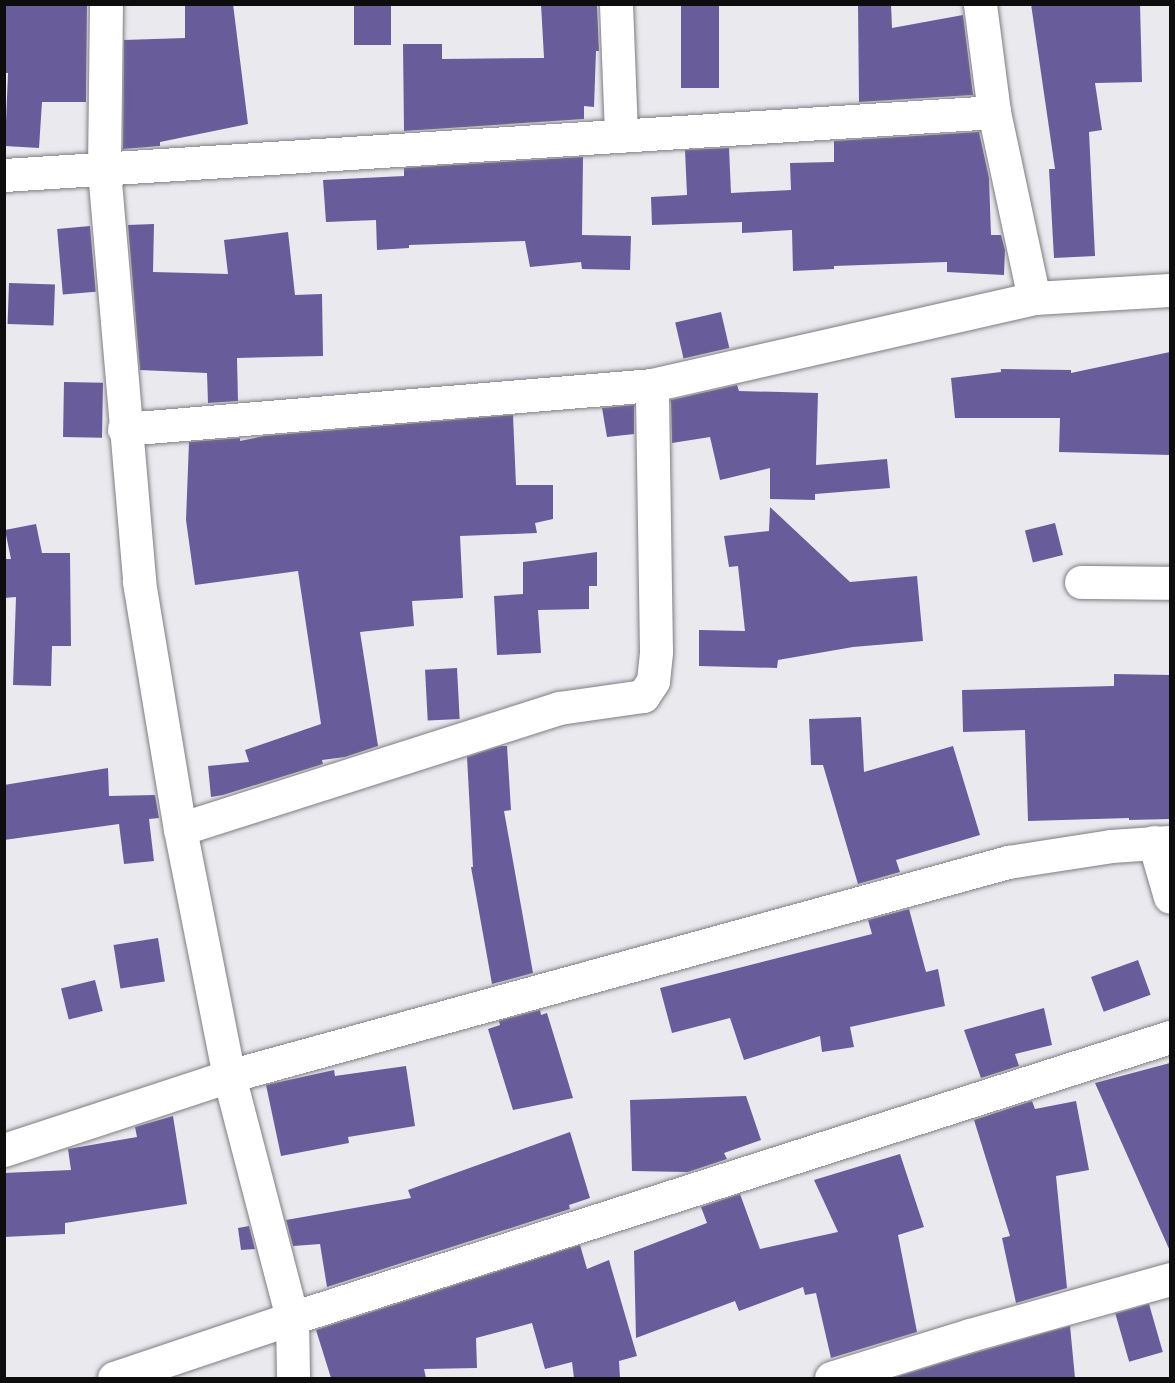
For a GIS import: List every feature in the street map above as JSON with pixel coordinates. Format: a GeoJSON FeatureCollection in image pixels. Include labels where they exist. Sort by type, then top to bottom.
{"type":"FeatureCollection","features":[{"type":"Feature","properties":{"kind":"street"},"geometry":{"type":"LineString","coordinates":[[106,4],[104,170],[124,429],[139,582],[180,829],[229,1077],[292,1318],[293,1378]]}},
{"type":"Feature","properties":{"kind":"street"},"geometry":{"type":"LineString","coordinates":[[616,4],[621,136]]}},
{"type":"Feature","properties":{"kind":"street"},"geometry":{"type":"LineString","coordinates":[[980,4],[994,112],[1034,298]]}},
{"type":"Feature","properties":{"kind":"street"},"geometry":{"type":"LineString","coordinates":[[4,176],[994,112]]}},
{"type":"Feature","properties":{"kind":"street"},"geometry":{"type":"LineString","coordinates":[[124,429],[652,385],[1034,298],[1170,290]]}},
{"type":"Feature","properties":{"kind":"street"},"geometry":{"type":"LineString","coordinates":[[180,829],[559,708],[643,696],[653,681],[656,651],[652,385]]}},
{"type":"Feature","properties":{"kind":"street"},"geometry":{"type":"LineString","coordinates":[[1081,582],[1170,583]]}},
{"type":"Feature","properties":{"kind":"street"},"geometry":{"type":"LineString","coordinates":[[4,1150],[229,1077],[1008,862],[1162,842],[1170,897]]}},
{"type":"Feature","properties":{"kind":"street"},"geometry":{"type":"LineString","coordinates":[[114,1378],[292,1318],[1170,1037]]}},
{"type":"Feature","properties":{"kind":"street"},"geometry":{"type":"LineString","coordinates":[[831,1378],[970,1335],[1170,1279]]}},
{"type":"Feature","properties":{"kind":"building"},"geometry":{"type":"Polygon","coordinates":[[[4,4],[87,4],[86,102],[42,102],[39,148],[5,146],[8,73],[4,73],[4,4]]]}},
{"type":"Feature","properties":{"kind":"building"},"geometry":{"type":"Polygon","coordinates":[[[185,4],[233,4],[248,124],[160,142],[160,146],[123,149],[124,40],[185,38],[185,4]]]}},
{"type":"Feature","properties":{"kind":"building"},"geometry":{"type":"Polygon","coordinates":[[[354,4],[391,4],[391,45],[354,45],[354,4]]]}},
{"type":"Feature","properties":{"kind":"building"},"geometry":{"type":"Polygon","coordinates":[[[541,4],[597,4],[599,51],[596,51],[594,107],[584,106],[584,119],[404,131],[403,44],[442,44],[442,59],[544,58],[541,4]]]}},
{"type":"Feature","properties":{"kind":"building"},"geometry":{"type":"Polygon","coordinates":[[[681,4],[719,4],[719,88],[681,88],[681,4]]]}},
{"type":"Feature","properties":{"kind":"building"},"geometry":{"type":"Polygon","coordinates":[[[858,4],[891,4],[892,28],[963,15],[973,95],[859,102],[858,4]]]}},
{"type":"Feature","properties":{"kind":"building"},"geometry":{"type":"Polygon","coordinates":[[[1031,4],[1140,4],[1142,82],[1095,83],[1102,130],[1089,132],[1095,256],[1054,258],[1049,169],[1055,169],[1031,4]]]}},
{"type":"Feature","properties":{"kind":"building"},"geometry":{"type":"Polygon","coordinates":[[[979,132],[989,178],[991,235],[1001,235],[1005,250],[1004,275],[947,272],[947,262],[834,266],[834,269],[793,271],[792,230],[742,233],[742,222],[652,225],[651,197],[687,195],[685,150],[729,148],[731,193],[791,190],[790,163],[834,162],[834,141],[979,132]]]}},
{"type":"Feature","properties":{"kind":"building"},"geometry":{"type":"Polygon","coordinates":[[[583,157],[582,235],[631,236],[630,270],[582,269],[581,262],[530,267],[525,241],[409,245],[409,248],[377,250],[376,220],[326,222],[323,180],[404,176],[404,168],[583,157]]]}},
{"type":"Feature","properties":{"kind":"building"},"geometry":{"type":"Polygon","coordinates":[[[154,224],[153,272],[228,274],[224,240],[288,232],[295,295],[322,294],[323,356],[237,358],[238,401],[208,403],[207,373],[140,370],[128,225],[154,224]]]}},
{"type":"Feature","properties":{"kind":"building"},"geometry":{"type":"Polygon","coordinates":[[[90,226],[96,292],[63,295],[57,229],[90,226]]]}},
{"type":"Feature","properties":{"kind":"building"},"geometry":{"type":"Polygon","coordinates":[[[9,283],[55,285],[54,326],[8,324],[9,283]]]}},
{"type":"Feature","properties":{"kind":"building"},"geometry":{"type":"Polygon","coordinates":[[[721,312],[729,348],[684,359],[675,323],[721,312]]]}},
{"type":"Feature","properties":{"kind":"building"},"geometry":{"type":"Polygon","coordinates":[[[1170,352],[1170,455],[1059,452],[1060,418],[955,418],[951,378],[1001,372],[1001,369],[1071,370],[1071,373],[1170,352]]]}},
{"type":"Feature","properties":{"kind":"building"},"geometry":{"type":"Polygon","coordinates":[[[64,382],[103,383],[102,438],[63,437],[64,382]]]}},
{"type":"Feature","properties":{"kind":"building"},"geometry":{"type":"Polygon","coordinates":[[[737,385],[739,391],[818,393],[816,465],[887,459],[890,488],[815,494],[815,500],[770,499],[770,468],[720,480],[710,437],[672,443],[671,400],[737,385]]]}},
{"type":"Feature","properties":{"kind":"building"},"geometry":{"type":"Polygon","coordinates":[[[634,405],[634,434],[607,437],[602,408],[634,405]]]}},
{"type":"Feature","properties":{"kind":"building"},"geometry":{"type":"Polygon","coordinates":[[[513,415],[516,485],[553,485],[553,519],[535,523],[537,533],[460,536],[463,598],[412,601],[414,626],[360,632],[378,746],[345,757],[322,760],[323,764],[211,797],[208,766],[249,762],[245,750],[321,724],[298,571],[195,585],[186,520],[189,442],[240,438],[240,441],[264,436],[513,415]]]}},
{"type":"Feature","properties":{"kind":"building"},"geometry":{"type":"Polygon","coordinates":[[[770,507],[850,582],[917,576],[923,641],[853,647],[778,660],[777,668],[699,666],[699,630],[745,631],[738,566],[729,567],[724,536],[769,531],[770,507]]]}},
{"type":"Feature","properties":{"kind":"building"},"geometry":{"type":"Polygon","coordinates":[[[1055,523],[1063,555],[1033,563],[1025,530],[1055,523]]]}},
{"type":"Feature","properties":{"kind":"building"},"geometry":{"type":"Polygon","coordinates":[[[36,524],[42,553],[70,553],[71,646],[52,646],[51,686],[13,685],[16,597],[4,598],[4,559],[11,559],[5,530],[36,524]]]}},
{"type":"Feature","properties":{"kind":"building"},"geometry":{"type":"Polygon","coordinates":[[[597,552],[597,586],[589,586],[589,609],[538,610],[541,653],[497,655],[494,596],[523,594],[523,562],[597,552]]]}},
{"type":"Feature","properties":{"kind":"building"},"geometry":{"type":"Polygon","coordinates":[[[457,668],[460,719],[428,721],[425,670],[457,668]]]}},
{"type":"Feature","properties":{"kind":"building"},"geometry":{"type":"Polygon","coordinates":[[[1114,674],[1170,675],[1170,819],[1028,821],[1025,730],[963,732],[962,690],[1114,686],[1114,674]]]}},
{"type":"Feature","properties":{"kind":"building"},"geometry":{"type":"Polygon","coordinates":[[[861,717],[864,772],[953,746],[980,835],[896,860],[900,872],[858,884],[823,765],[811,765],[809,719],[861,717]]]}},
{"type":"Feature","properties":{"kind":"building"},"geometry":{"type":"Polygon","coordinates":[[[507,746],[511,810],[504,811],[533,973],[492,984],[471,867],[473,867],[467,757],[507,746]]]}},
{"type":"Feature","properties":{"kind":"building"},"geometry":{"type":"Polygon","coordinates":[[[108,768],[109,796],[155,795],[159,818],[149,819],[154,861],[124,864],[119,824],[4,840],[4,785],[108,768]]]}},
{"type":"Feature","properties":{"kind":"building"},"geometry":{"type":"Polygon","coordinates":[[[909,909],[926,972],[938,969],[945,1006],[850,1027],[854,1047],[822,1052],[820,1036],[744,1060],[730,1018],[672,1033],[660,988],[872,934],[868,920],[909,909]]]}},
{"type":"Feature","properties":{"kind":"building"},"geometry":{"type":"Polygon","coordinates":[[[158,938],[165,981],[120,988],[114,945],[158,938]]]}},
{"type":"Feature","properties":{"kind":"building"},"geometry":{"type":"Polygon","coordinates":[[[1138,960],[1151,995],[1104,1012],[1091,977],[1138,960]]]}},
{"type":"Feature","properties":{"kind":"building"},"geometry":{"type":"Polygon","coordinates":[[[95,980],[103,1011],[69,1020],[61,988],[95,980]]]}},
{"type":"Feature","properties":{"kind":"building"},"geometry":{"type":"Polygon","coordinates":[[[1044,1008],[1052,1045],[1015,1054],[1019,1066],[981,1078],[964,1030],[1044,1008]]]}},
{"type":"Feature","properties":{"kind":"building"},"geometry":{"type":"Polygon","coordinates":[[[540,1010],[541,1015],[547,1013],[573,1098],[513,1110],[488,1029],[500,1025],[499,1021],[540,1010]]]}},
{"type":"Feature","properties":{"kind":"building"},"geometry":{"type":"Polygon","coordinates":[[[1170,1063],[1170,1251],[1095,1083],[1170,1063]]]}},
{"type":"Feature","properties":{"kind":"building"},"geometry":{"type":"Polygon","coordinates":[[[406,1066],[415,1126],[348,1137],[349,1143],[281,1156],[266,1085],[334,1070],[335,1076],[406,1066]]]}},
{"type":"Feature","properties":{"kind":"building"},"geometry":{"type":"Polygon","coordinates":[[[746,1096],[761,1140],[724,1153],[727,1159],[688,1172],[632,1171],[630,1100],[746,1096]]]}},
{"type":"Feature","properties":{"kind":"building"},"geometry":{"type":"Polygon","coordinates":[[[1032,1101],[1035,1109],[1076,1101],[1089,1170],[1056,1176],[1067,1288],[1016,1303],[1002,1238],[1010,1236],[974,1120],[1032,1101]]]}},
{"type":"Feature","properties":{"kind":"building"},"geometry":{"type":"Polygon","coordinates":[[[173,1116],[187,1204],[65,1223],[65,1234],[4,1237],[4,1173],[71,1170],[68,1149],[137,1137],[135,1127],[173,1116]]]}},
{"type":"Feature","properties":{"kind":"building"},"geometry":{"type":"Polygon","coordinates":[[[570,1132],[590,1198],[569,1205],[570,1209],[327,1287],[320,1244],[293,1246],[286,1220],[411,1198],[408,1190],[570,1132]]]}},
{"type":"Feature","properties":{"kind":"building"},"geometry":{"type":"Polygon","coordinates":[[[900,1154],[924,1227],[898,1235],[917,1332],[831,1358],[816,1293],[805,1295],[803,1287],[739,1311],[735,1301],[636,1338],[634,1251],[707,1223],[701,1207],[740,1194],[760,1249],[838,1232],[814,1180],[900,1154]]]}},
{"type":"Feature","properties":{"kind":"building"},"geometry":{"type":"Polygon","coordinates":[[[249,1226],[255,1249],[241,1250],[238,1228],[249,1226]]]}},
{"type":"Feature","properties":{"kind":"building"},"geometry":{"type":"Polygon","coordinates":[[[580,1245],[587,1269],[609,1260],[637,1356],[619,1361],[620,1378],[574,1378],[572,1362],[545,1369],[532,1323],[476,1338],[477,1368],[424,1369],[426,1378],[331,1378],[316,1330],[580,1245]]]}},
{"type":"Feature","properties":{"kind":"building"},"geometry":{"type":"Polygon","coordinates":[[[1149,1304],[1163,1352],[1129,1362],[1115,1314],[1149,1304]]]}},
{"type":"Feature","properties":{"kind":"building"},"geometry":{"type":"Polygon","coordinates":[[[1070,1326],[1075,1378],[893,1378],[975,1353],[1070,1326]]]}}]}
